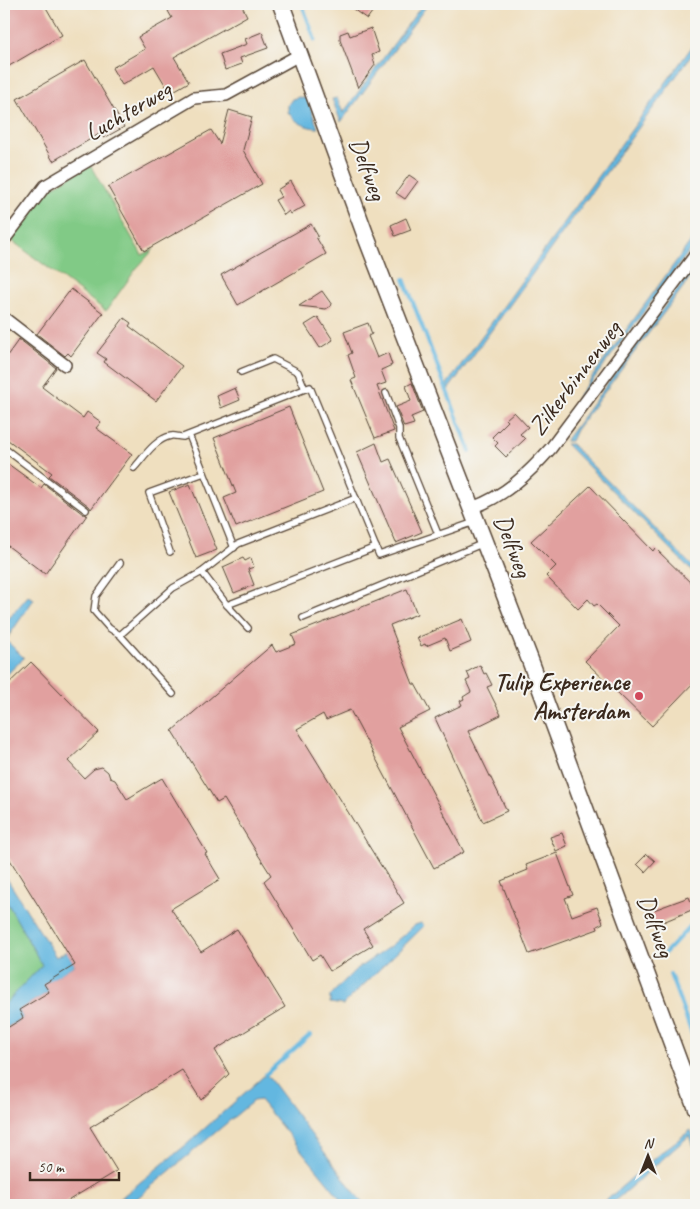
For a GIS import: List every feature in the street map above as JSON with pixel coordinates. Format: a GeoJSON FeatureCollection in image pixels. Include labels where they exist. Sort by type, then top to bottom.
{"type":"FeatureCollection","features":[{"type":"Feature","properties":{"kind":"main road","name":"Delfweg"},"geometry":{"type":"LineString","coordinates":[[281,4],[365,234],[547,704],[696,1108]]}},
{"type":"Feature","properties":{"kind":"street","name":"Luchterweg"},"geometry":{"type":"LineString","coordinates":[[4,240],[45,186],[194,98],[226,95],[299,55]]}},
{"type":"Feature","properties":{"kind":"street","name":"Zilkerbinnenweg"},"geometry":{"type":"LineString","coordinates":[[474,514],[500,496],[534,467],[551,448],[696,254]]}},
{"type":"Feature","properties":{"kind":"street"},"geometry":{"type":"LineString","coordinates":[[4,318],[65,365]]}},
{"type":"Feature","properties":{"kind":"lane"},"geometry":{"type":"LineString","coordinates":[[241,372],[273,359],[298,372],[305,389]]}},
{"type":"Feature","properties":{"kind":"lane"},"geometry":{"type":"LineString","coordinates":[[134,468],[159,442],[172,436],[183,438],[310,387],[379,555],[438,534],[474,514]]}},
{"type":"Feature","properties":{"kind":"lane"},"geometry":{"type":"LineString","coordinates":[[386,393],[399,428],[399,438],[438,534]]}},
{"type":"Feature","properties":{"kind":"lane"},"geometry":{"type":"LineString","coordinates":[[189,435],[234,548]]}},
{"type":"Feature","properties":{"kind":"lane"},"geometry":{"type":"LineString","coordinates":[[4,448],[86,510]]}},
{"type":"Feature","properties":{"kind":"lane"},"geometry":{"type":"LineString","coordinates":[[170,552],[148,493],[204,473]]}},
{"type":"Feature","properties":{"kind":"lane"},"geometry":{"type":"LineString","coordinates":[[120,635],[172,588],[202,572],[238,544],[356,498]]}},
{"type":"Feature","properties":{"kind":"lane"},"geometry":{"type":"LineString","coordinates":[[303,618],[485,543]]}},
{"type":"Feature","properties":{"kind":"lane"},"geometry":{"type":"LineString","coordinates":[[227,605],[376,547]]}},
{"type":"Feature","properties":{"kind":"lane"},"geometry":{"type":"LineString","coordinates":[[120,564],[96,596],[94,611],[109,628],[120,635],[173,694]]}},
{"type":"Feature","properties":{"kind":"lane"},"geometry":{"type":"LineString","coordinates":[[202,572],[227,605],[248,628]]}},
{"type":"Feature","properties":{"kind":"green space"},"geometry":{"type":"Polygon","coordinates":[[[90,165],[142,255],[154,249],[136,269],[106,311],[11,240],[49,189],[90,165]]]}},
{"type":"Feature","properties":{"kind":"green space"},"geometry":{"type":"Polygon","coordinates":[[[4,897],[43,965],[4,1005],[4,897]]]}},
{"type":"Feature","properties":{"kind":"water"},"geometry":{"type":"Polygon","coordinates":[[[423,4],[428,4],[341,122],[332,99],[337,98],[343,113],[423,4]]]}},
{"type":"Feature","properties":{"kind":"water"},"geometry":{"type":"Polygon","coordinates":[[[696,41],[696,49],[448,390],[447,384],[696,41]]]}},
{"type":"Feature","properties":{"kind":"water"},"geometry":{"type":"Polygon","coordinates":[[[299,97],[307,98],[318,128],[301,124],[288,112],[288,105],[292,99],[299,97]]]}},
{"type":"Feature","properties":{"kind":"water"},"geometry":{"type":"Polygon","coordinates":[[[696,234],[696,242],[578,400],[576,399],[696,234]]]}},
{"type":"Feature","properties":{"kind":"water"},"geometry":{"type":"Polygon","coordinates":[[[696,264],[696,270],[576,430],[571,441],[565,441],[696,264]]]}},
{"type":"Feature","properties":{"kind":"water"},"geometry":{"type":"Polygon","coordinates":[[[566,444],[571,444],[696,570],[696,575],[566,444]]]}},
{"type":"Feature","properties":{"kind":"water"},"geometry":{"type":"Polygon","coordinates":[[[28,596],[34,599],[6,640],[24,658],[4,677],[4,624],[28,596]]]}},
{"type":"Feature","properties":{"kind":"water"},"geometry":{"type":"Polygon","coordinates":[[[4,874],[56,957],[67,951],[75,965],[45,984],[49,992],[19,1010],[23,1018],[4,1029],[4,1005],[42,965],[4,897],[4,874]]]}},
{"type":"Feature","properties":{"kind":"water"},"geometry":{"type":"Polygon","coordinates":[[[421,923],[424,926],[343,1005],[330,1003],[330,996],[354,971],[389,947],[415,925],[421,923]]]}},
{"type":"Feature","properties":{"kind":"water"},"geometry":{"type":"Polygon","coordinates":[[[266,1074],[364,1205],[346,1205],[260,1100],[253,1101],[129,1205],[112,1205],[186,1145],[266,1074]]]}},
{"type":"Feature","properties":{"kind":"water"},"geometry":{"type":"Polygon","coordinates":[[[691,1130],[696,1144],[696,1155],[689,1136],[610,1205],[601,1205],[659,1154],[691,1130]]]}},
{"type":"Feature","properties":{"kind":"building"},"geometry":{"type":"Polygon","coordinates":[[[4,4],[44,4],[62,35],[4,69],[4,4]]]}},
{"type":"Feature","properties":{"kind":"building"},"geometry":{"type":"Polygon","coordinates":[[[180,4],[241,4],[247,16],[174,57],[189,82],[170,93],[154,66],[122,85],[112,68],[145,49],[138,37],[172,18],[168,11],[180,4]]]}},
{"type":"Feature","properties":{"kind":"building"},"geometry":{"type":"Polygon","coordinates":[[[346,4],[378,4],[367,19],[346,4]]]}},
{"type":"Feature","properties":{"kind":"building"},"geometry":{"type":"Polygon","coordinates":[[[371,28],[379,52],[372,55],[375,65],[358,88],[340,40],[340,34],[348,31],[350,36],[371,28]]]}},
{"type":"Feature","properties":{"kind":"building"},"geometry":{"type":"Polygon","coordinates":[[[262,32],[268,48],[240,58],[242,64],[225,70],[220,54],[247,44],[245,39],[262,32]]]}},
{"type":"Feature","properties":{"kind":"building"},"geometry":{"type":"Polygon","coordinates":[[[85,60],[124,127],[104,138],[101,133],[53,161],[17,99],[85,60]]]}},
{"type":"Feature","properties":{"kind":"building"},"geometry":{"type":"Polygon","coordinates":[[[229,110],[252,117],[243,150],[262,184],[144,251],[108,187],[211,130],[220,144],[229,110]]]}},
{"type":"Feature","properties":{"kind":"building"},"geometry":{"type":"Polygon","coordinates":[[[409,175],[418,181],[405,199],[396,193],[409,175]]]}},
{"type":"Feature","properties":{"kind":"building"},"geometry":{"type":"Polygon","coordinates":[[[291,181],[305,206],[291,214],[289,211],[284,215],[275,200],[281,197],[277,190],[291,181]]]}},
{"type":"Feature","properties":{"kind":"building"},"geometry":{"type":"Polygon","coordinates":[[[406,218],[411,230],[395,236],[391,225],[406,218]]]}},
{"type":"Feature","properties":{"kind":"building"},"geometry":{"type":"Polygon","coordinates":[[[311,224],[326,254],[238,305],[221,275],[311,224]]]}},
{"type":"Feature","properties":{"kind":"building"},"geometry":{"type":"Polygon","coordinates":[[[71,289],[103,313],[71,356],[68,353],[65,356],[37,334],[71,289]]]}},
{"type":"Feature","properties":{"kind":"building"},"geometry":{"type":"Polygon","coordinates":[[[322,291],[332,305],[326,309],[299,306],[322,291]]]}},
{"type":"Feature","properties":{"kind":"building"},"geometry":{"type":"Polygon","coordinates":[[[318,317],[333,340],[320,348],[305,325],[318,317]]]}},
{"type":"Feature","properties":{"kind":"building"},"geometry":{"type":"Polygon","coordinates":[[[124,318],[131,323],[129,326],[182,366],[156,401],[104,362],[106,359],[97,353],[124,318]]]}},
{"type":"Feature","properties":{"kind":"building"},"geometry":{"type":"Polygon","coordinates":[[[368,323],[372,334],[368,336],[377,358],[388,353],[392,365],[381,370],[386,383],[377,386],[394,431],[375,438],[351,380],[356,378],[348,355],[352,353],[344,332],[368,323]]]}},
{"type":"Feature","properties":{"kind":"building"},"geometry":{"type":"Polygon","coordinates":[[[19,339],[56,368],[42,387],[83,418],[87,412],[101,422],[96,428],[132,454],[91,509],[49,476],[52,473],[4,437],[4,360],[19,339]]]}},
{"type":"Feature","properties":{"kind":"building"},"geometry":{"type":"Polygon","coordinates":[[[412,383],[423,412],[411,417],[414,424],[404,427],[396,407],[411,401],[406,386],[412,383]]]}},
{"type":"Feature","properties":{"kind":"building"},"geometry":{"type":"Polygon","coordinates":[[[235,388],[240,400],[221,408],[217,396],[235,388]]]}},
{"type":"Feature","properties":{"kind":"building"},"geometry":{"type":"Polygon","coordinates":[[[289,407],[323,492],[236,527],[224,498],[236,493],[214,438],[289,407]]]}},
{"type":"Feature","properties":{"kind":"building"},"geometry":{"type":"Polygon","coordinates":[[[514,412],[528,427],[520,434],[525,439],[506,457],[495,446],[498,443],[492,437],[514,412]]]}},
{"type":"Feature","properties":{"kind":"building"},"geometry":{"type":"Polygon","coordinates":[[[376,443],[383,462],[390,459],[422,532],[396,543],[357,452],[376,443]]]}},
{"type":"Feature","properties":{"kind":"building"},"geometry":{"type":"Polygon","coordinates":[[[4,461],[41,488],[44,484],[83,514],[87,515],[45,574],[4,543],[4,461]]]}},
{"type":"Feature","properties":{"kind":"building"},"geometry":{"type":"Polygon","coordinates":[[[190,484],[217,550],[196,558],[169,492],[190,484]]]}},
{"type":"Feature","properties":{"kind":"building"},"geometry":{"type":"Polygon","coordinates":[[[590,486],[653,551],[655,548],[696,588],[696,680],[652,726],[585,661],[619,626],[597,604],[594,606],[588,599],[578,609],[546,576],[556,566],[531,541],[590,486]]]}},
{"type":"Feature","properties":{"kind":"building"},"geometry":{"type":"Polygon","coordinates":[[[243,558],[245,561],[251,558],[254,567],[248,569],[254,585],[234,593],[223,567],[243,558]]]}},
{"type":"Feature","properties":{"kind":"building"},"geometry":{"type":"Polygon","coordinates":[[[407,589],[417,614],[390,625],[413,684],[415,684],[430,711],[398,727],[464,852],[434,868],[350,710],[326,720],[323,714],[297,729],[404,903],[363,929],[373,945],[330,971],[320,955],[312,960],[264,881],[271,875],[224,799],[217,803],[172,731],[272,645],[276,652],[296,644],[292,635],[407,589]]]}},
{"type":"Feature","properties":{"kind":"building"},"geometry":{"type":"Polygon","coordinates":[[[462,619],[471,642],[450,651],[445,638],[426,646],[425,644],[421,646],[417,638],[462,619]]]}},
{"type":"Feature","properties":{"kind":"building"},"geometry":{"type":"Polygon","coordinates":[[[31,662],[99,732],[68,761],[84,778],[94,769],[102,767],[108,772],[110,778],[115,780],[127,799],[162,778],[207,853],[205,854],[220,879],[171,909],[201,952],[237,929],[285,1007],[215,1050],[229,1074],[201,1100],[182,1070],[90,1127],[117,1171],[61,1205],[8,1205],[4,1199],[4,1030],[23,1018],[19,1010],[49,992],[44,984],[75,965],[4,850],[4,688],[31,662]]]}},
{"type":"Feature","properties":{"kind":"building"},"geometry":{"type":"Polygon","coordinates":[[[480,665],[492,685],[487,687],[501,715],[468,731],[507,811],[483,822],[435,718],[462,705],[460,701],[471,692],[466,681],[470,679],[467,672],[480,665]]]}},
{"type":"Feature","properties":{"kind":"building"},"geometry":{"type":"Polygon","coordinates":[[[562,833],[567,846],[556,851],[550,837],[562,833]]]}},
{"type":"Feature","properties":{"kind":"building"},"geometry":{"type":"Polygon","coordinates":[[[557,853],[573,895],[565,898],[572,916],[597,907],[603,923],[597,926],[598,929],[529,954],[501,881],[528,870],[526,865],[557,853]]]}},
{"type":"Feature","properties":{"kind":"building"},"geometry":{"type":"Polygon","coordinates":[[[647,854],[655,861],[645,872],[637,864],[647,854]]]}},
{"type":"Feature","properties":{"kind":"building"},"geometry":{"type":"Polygon","coordinates":[[[689,897],[694,909],[656,925],[651,911],[689,897]]]}},
{"type":"Feature","properties":{"kind":"waterway"},"geometry":{"type":"LineString","coordinates":[[302,4],[315,40]]}},
{"type":"Feature","properties":{"kind":"waterway"},"geometry":{"type":"LineString","coordinates":[[404,279],[470,451]]}},
{"type":"Feature","properties":{"kind":"waterway"},"geometry":{"type":"LineString","coordinates":[[663,955],[696,920]]}},
{"type":"Feature","properties":{"kind":"waterway"},"geometry":{"type":"LineString","coordinates":[[670,974],[696,1045]]}},
{"type":"Feature","properties":{"kind":"waterway"},"geometry":{"type":"LineString","coordinates":[[266,1074],[310,1035]]}},
{"type":"Feature","properties":{"kind":"place","name":"Tulip Experience Amsterdam"},"geometry":{"type":"Point","coordinates":[639,696]}}]}
